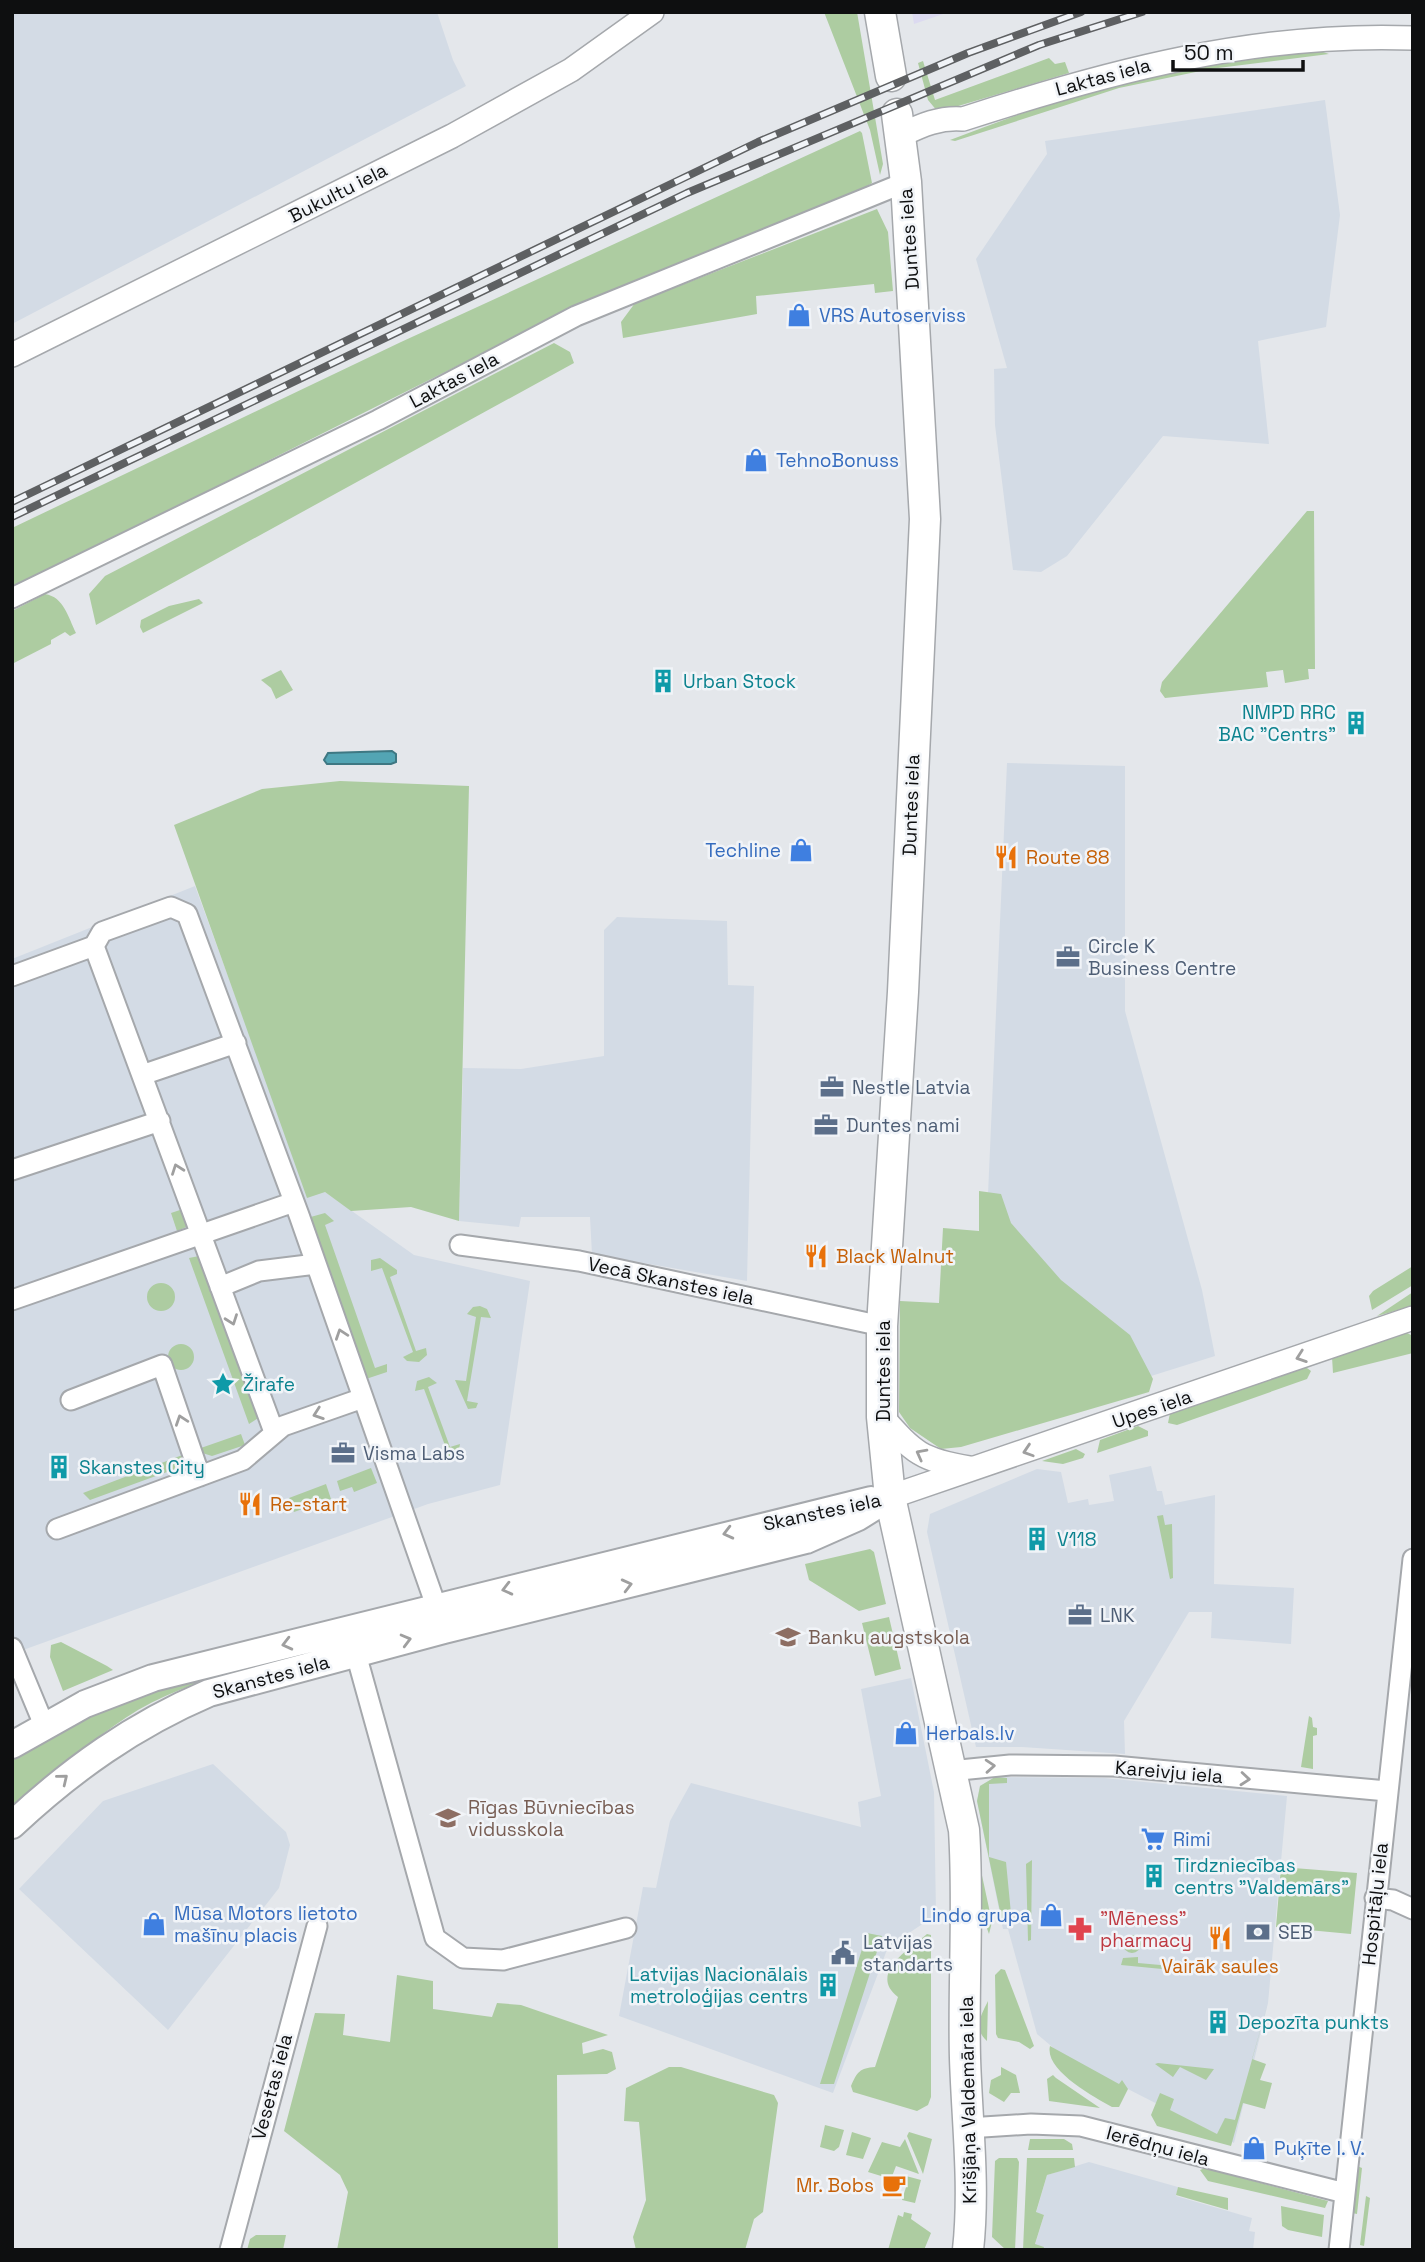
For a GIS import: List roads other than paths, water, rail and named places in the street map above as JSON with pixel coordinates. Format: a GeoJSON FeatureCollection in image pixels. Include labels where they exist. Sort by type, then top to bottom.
{"type":"FeatureCollection","features":[{"type":"Feature","properties":{"kind":"main road"},"geometry":{"type":"LineString","coordinates":[[880,12],[891,76]]}},
{"type":"Feature","properties":{"kind":"main road","name":"Duntes iela"},"geometry":{"type":"LineString","coordinates":[[890,1497],[882,1417],[882,1326],[899,1054],[925,519],[906,182],[899,125]]}},
{"type":"Feature","properties":{"kind":"main road","name":"Skanstes iela"},"geometry":{"type":"LineString","coordinates":[[12,1745],[85,1704],[153,1678],[440,1618],[843,1505],[890,1497]]}},
{"type":"Feature","properties":{"kind":"main road","name":"Krišjāņa Valdemāra iela"},"geometry":{"type":"LineString","coordinates":[[890,1497],[964,1830],[967,1878],[965,2056],[968,2250]]}},
{"type":"Feature","properties":{"kind":"main road","name":"Skanstes iela"},"geometry":{"type":"LineString","coordinates":[[12,1825],[67,1776],[110,1744],[173,1708],[231,1686],[356,1654],[440,1618]]}},
{"type":"Feature","properties":{"kind":"street","name":"Bukultu iela"},"geometry":{"type":"LineString","coordinates":[[12,355],[452,136],[572,70],[652,12]]}},
{"type":"Feature","properties":{"kind":"street","name":"Laktas iela"},"geometry":{"type":"LineString","coordinates":[[899,125],[922,124],[948,118],[963,119],[1104,75],[1220,50],[1310,40],[1413,38]]}},
{"type":"Feature","properties":{"kind":"street","name":"Laktas iela"},"geometry":{"type":"LineString","coordinates":[[12,598],[356,431],[576,316],[906,182]]}},
{"type":"Feature","properties":{"kind":"street"},"geometry":{"type":"LineString","coordinates":[[12,976],[94,946],[102,932],[171,907],[187,914],[294,1202],[440,1618]]}},
{"type":"Feature","properties":{"kind":"street"},"geometry":{"type":"LineString","coordinates":[[94,946],[274,1432]]}},
{"type":"Feature","properties":{"kind":"street"},"geometry":{"type":"LineString","coordinates":[[142,1075],[236,1043]]}},
{"type":"Feature","properties":{"kind":"street"},"geometry":{"type":"LineString","coordinates":[[12,1170],[160,1121]]}},
{"type":"Feature","properties":{"kind":"street"},"geometry":{"type":"LineString","coordinates":[[12,1300],[294,1202]]}},
{"type":"Feature","properties":{"kind":"street","name":"Vecā Skanstes iela"},"geometry":{"type":"LineString","coordinates":[[460,1245],[579,1261],[882,1326]]}},
{"type":"Feature","properties":{"kind":"street"},"geometry":{"type":"LineString","coordinates":[[220,1287],[259,1271],[316,1264]]}},
{"type":"Feature","properties":{"kind":"street","name":"Upes iela"},"geometry":{"type":"LineString","coordinates":[[890,1497],[1413,1318]]}},
{"type":"Feature","properties":{"kind":"street"},"geometry":{"type":"LineString","coordinates":[[71,1400],[162,1365],[201,1476]]}},
{"type":"Feature","properties":{"kind":"street"},"geometry":{"type":"LineString","coordinates":[[57,1529],[243,1460],[283,1426],[363,1398]]}},
{"type":"Feature","properties":{"kind":"street"},"geometry":{"type":"LineString","coordinates":[[882,1417],[911,1450],[937,1462],[973,1469]]}},
{"type":"Feature","properties":{"kind":"street","name":"Hospitāļu iela"},"geometry":{"type":"LineString","coordinates":[[1339,2250],[1413,1559]]}},
{"type":"Feature","properties":{"kind":"street"},"geometry":{"type":"LineString","coordinates":[[12,1648],[44,1725]]}},
{"type":"Feature","properties":{"kind":"street"},"geometry":{"type":"LineString","coordinates":[[356,1654],[435,1938],[463,1958],[503,1960],[626,1928]]}},
{"type":"Feature","properties":{"kind":"street","name":"Kareivju iela"},"geometry":{"type":"LineString","coordinates":[[950,1771],[1010,1765],[1114,1766],[1387,1791]]}},
{"type":"Feature","properties":{"kind":"street"},"geometry":{"type":"LineString","coordinates":[[1376,1898],[1393,1900],[1413,1909]]}},
{"type":"Feature","properties":{"kind":"street","name":"Vesetas iela"},"geometry":{"type":"LineString","coordinates":[[230,2250],[317,1926]]}},
{"type":"Feature","properties":{"kind":"street","name":"Ierēdņu iela"},"geometry":{"type":"LineString","coordinates":[[968,2128],[1031,2124],[1081,2126],[1331,2192],[1345,2193]]}},
{"type":"Feature","properties":{"kind":"water"},"geometry":{"type":"Polygon","coordinates":[[[392,751],[396,754],[396,762],[391,764],[327,764],[324,760],[328,753],[392,751]]]}},
{"type":"Feature","properties":{"kind":"railway"},"geometry":{"type":"LineString","coordinates":[[12,502],[758,142],[968,53],[1081,12]]}},
{"type":"Feature","properties":{"kind":"railway"},"geometry":{"type":"LineString","coordinates":[[12,517],[687,193],[1039,45],[1142,12]]}},
{"type":"Feature","properties":{"kind":"place","name":"VRS Autoserviss"},"geometry":{"type":"Point","coordinates":[799,315]}},
{"type":"Feature","properties":{"kind":"place","name":"TehnoBonuss"},"geometry":{"type":"Point","coordinates":[756,460]}},
{"type":"Feature","properties":{"kind":"place","name":"Urban Stock"},"geometry":{"type":"Point","coordinates":[663,681]}},
{"type":"Feature","properties":{"kind":"place","name":"NMPD RRC BAC \"Centrs\""},"geometry":{"type":"Point","coordinates":[1356,723]}},
{"type":"Feature","properties":{"kind":"place","name":"Techline"},"geometry":{"type":"Point","coordinates":[801,850]}},
{"type":"Feature","properties":{"kind":"place","name":"Route 88"},"geometry":{"type":"Point","coordinates":[1006,857]}},
{"type":"Feature","properties":{"kind":"place","name":"Circle K Business Centre"},"geometry":{"type":"Point","coordinates":[1068,957]}},
{"type":"Feature","properties":{"kind":"place","name":"Nestle Latvia"},"geometry":{"type":"Point","coordinates":[832,1087]}},
{"type":"Feature","properties":{"kind":"place","name":"Duntes nami"},"geometry":{"type":"Point","coordinates":[826,1125]}},
{"type":"Feature","properties":{"kind":"place","name":"Black Walnut"},"geometry":{"type":"Point","coordinates":[816,1256]}},
{"type":"Feature","properties":{"kind":"place","name":"Žirafe"},"geometry":{"type":"Point","coordinates":[223,1384]}},
{"type":"Feature","properties":{"kind":"place","name":"Visma Labs"},"geometry":{"type":"Point","coordinates":[343,1453]}},
{"type":"Feature","properties":{"kind":"place","name":"Skanstes City"},"geometry":{"type":"Point","coordinates":[59,1467]}},
{"type":"Feature","properties":{"kind":"place","name":"Re-start"},"geometry":{"type":"Point","coordinates":[250,1504]}},
{"type":"Feature","properties":{"kind":"place","name":"V118"},"geometry":{"type":"Point","coordinates":[1037,1539]}},
{"type":"Feature","properties":{"kind":"place","name":"LNK"},"geometry":{"type":"Point","coordinates":[1080,1615]}},
{"type":"Feature","properties":{"kind":"place","name":"Banku augstskola"},"geometry":{"type":"Point","coordinates":[788,1637]}},
{"type":"Feature","properties":{"kind":"place","name":"Herbals.lv"},"geometry":{"type":"Point","coordinates":[906,1733]}},
{"type":"Feature","properties":{"kind":"place","name":"Rīgas Būvniecības vidusskola"},"geometry":{"type":"Point","coordinates":[448,1818]}},
{"type":"Feature","properties":{"kind":"place","name":"Rimi"},"geometry":{"type":"Point","coordinates":[1153,1839]}},
{"type":"Feature","properties":{"kind":"place","name":"Tirdzniecības centrs \"Valdemārs\""},"geometry":{"type":"Point","coordinates":[1154,1876]}},
{"type":"Feature","properties":{"kind":"place","name":"Lindo grupa"},"geometry":{"type":"Point","coordinates":[1051,1915]}},
{"type":"Feature","properties":{"kind":"place","name":"Mūsa Motors lietoto mašīnu placis"},"geometry":{"type":"Point","coordinates":[154,1924]}},
{"type":"Feature","properties":{"kind":"place","name":"\"Mēness\" pharmacy"},"geometry":{"type":"Point","coordinates":[1080,1929]}},
{"type":"Feature","properties":{"kind":"place","name":"SEB"},"geometry":{"type":"Point","coordinates":[1258,1932]}},
{"type":"Feature","properties":{"kind":"place","name":"Vairāk saules"},"geometry":{"type":"Point","coordinates":[1220,1938]}},
{"type":"Feature","properties":{"kind":"place","name":"Latvijas standarts"},"geometry":{"type":"Point","coordinates":[843,1953]}},
{"type":"Feature","properties":{"kind":"place","name":"Latvijas Nacionālais metroloģijas centrs"},"geometry":{"type":"Point","coordinates":[828,1985]}},
{"type":"Feature","properties":{"kind":"place","name":"Depozīta punkts"},"geometry":{"type":"Point","coordinates":[1218,2022]}},
{"type":"Feature","properties":{"kind":"place","name":"Puķīte I. V."},"geometry":{"type":"Point","coordinates":[1254,2148]}},
{"type":"Feature","properties":{"kind":"place","name":"Mr. Bobs"},"geometry":{"type":"Point","coordinates":[894,2185]}}]}
